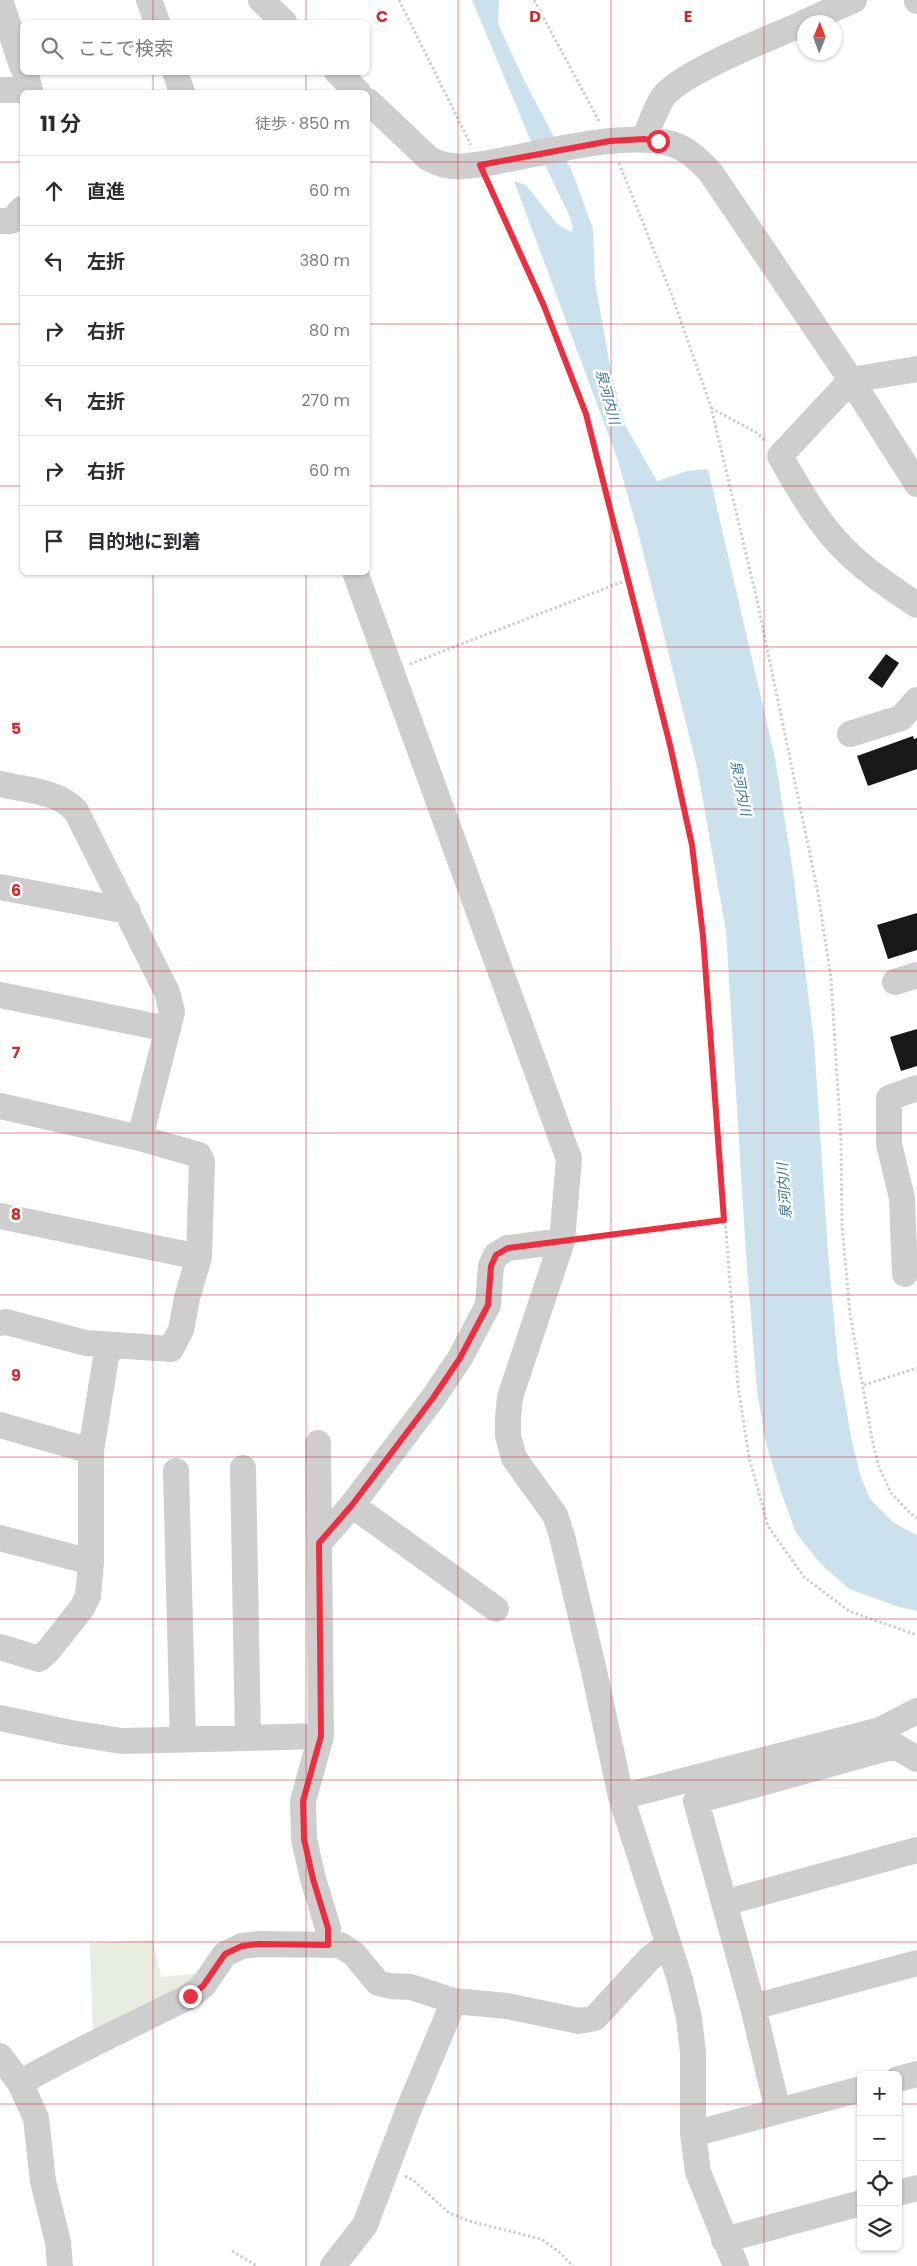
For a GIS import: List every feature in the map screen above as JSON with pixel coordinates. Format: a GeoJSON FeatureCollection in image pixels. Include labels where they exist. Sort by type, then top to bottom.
{"type":"FeatureCollection","features":[{"type":"Feature","properties":{"kind":"street"},"geometry":{"type":"LineString","coordinates":[[0,0],[20,59]]}},
{"type":"Feature","properties":{"kind":"street"},"geometry":{"type":"LineString","coordinates":[[149,0],[156,20]]}},
{"type":"Feature","properties":{"kind":"street"},"geometry":{"type":"LineString","coordinates":[[261,0],[282,20]]}},
{"type":"Feature","properties":{"kind":"street"},"geometry":{"type":"LineString","coordinates":[[822,15],[854,0]]}},
{"type":"Feature","properties":{"kind":"street"},"geometry":{"type":"LineString","coordinates":[[644,139],[664,97],[680,82],[797,27]]}},
{"type":"Feature","properties":{"kind":"street"},"geometry":{"type":"LineString","coordinates":[[176,75],[181,90]]}},
{"type":"Feature","properties":{"kind":"street"},"geometry":{"type":"LineString","coordinates":[[340,75],[356,90]]}},
{"type":"Feature","properties":{"kind":"street"},"geometry":{"type":"LineString","coordinates":[[0,90],[27,80]]}},
{"type":"Feature","properties":{"kind":"street"},"geometry":{"type":"LineString","coordinates":[[370,103],[428,158],[438,164],[455,167],[485,164],[605,142],[644,139],[673,144],[688,152],[711,173],[850,380],[917,484]]}},
{"type":"Feature","properties":{"kind":"street"},"geometry":{"type":"LineString","coordinates":[[0,221],[11,222],[20,211]]}},
{"type":"Feature","properties":{"kind":"street"},"geometry":{"type":"LineString","coordinates":[[917,369],[850,380],[780,456],[810,507],[845,551],[884,582],[917,604]]}},
{"type":"Feature","properties":{"kind":"street"},"geometry":{"type":"LineString","coordinates":[[356,575],[569,1159],[562,1241],[510,1397],[508,1436],[514,1458],[555,1515],[562,1536],[621,1797],[680,1980],[689,2018],[692,2052],[693,2134],[698,2172],[736,2266]]}},
{"type":"Feature","properties":{"kind":"street"},"geometry":{"type":"LineString","coordinates":[[850,734],[901,718],[917,700]]}},
{"type":"Feature","properties":{"kind":"street"},"geometry":{"type":"LineString","coordinates":[[0,784],[56,797],[68,802],[76,811],[128,911],[167,992],[172,1012],[140,1138]]}},
{"type":"Feature","properties":{"kind":"street"},"geometry":{"type":"LineString","coordinates":[[0,888],[128,911]]}},
{"type":"Feature","properties":{"kind":"street"},"geometry":{"type":"LineString","coordinates":[[0,996],[168,1029]]}},
{"type":"Feature","properties":{"kind":"street"},"geometry":{"type":"LineString","coordinates":[[905,1274],[902,1198],[889,1144],[888,1098],[917,1088]]}},
{"type":"Feature","properties":{"kind":"street"},"geometry":{"type":"LineString","coordinates":[[0,1106],[140,1138],[199,1155],[202,1161],[199,1256],[186,1298],[181,1330],[171,1348],[86,1343],[6,1322],[0,1324]]}},
{"type":"Feature","properties":{"kind":"street"},"geometry":{"type":"LineString","coordinates":[[0,1216],[199,1256]]}},
{"type":"Feature","properties":{"kind":"street"},"geometry":{"type":"LineString","coordinates":[[319,1543],[352,1505],[433,1398],[460,1358],[488,1305],[491,1266],[496,1255],[508,1248],[562,1241]]}},
{"type":"Feature","properties":{"kind":"street"},"geometry":{"type":"LineString","coordinates":[[0,1647],[39,1659],[48,1651],[82,1608],[88,1596],[91,1562],[91,1451],[106,1356],[112,1345]]}},
{"type":"Feature","properties":{"kind":"street"},"geometry":{"type":"LineString","coordinates":[[0,1425],[91,1451]]}},
{"type":"Feature","properties":{"kind":"street"},"geometry":{"type":"LineString","coordinates":[[318,1443],[321,1736],[303,1801],[304,1839],[313,1879],[328,1928],[328,1945]]}},
{"type":"Feature","properties":{"kind":"street"},"geometry":{"type":"LineString","coordinates":[[243,1468],[248,1738]]}},
{"type":"Feature","properties":{"kind":"street"},"geometry":{"type":"LineString","coordinates":[[176,1471],[183,1740]]}},
{"type":"Feature","properties":{"kind":"street"},"geometry":{"type":"LineString","coordinates":[[352,1505],[496,1609]]}},
{"type":"Feature","properties":{"kind":"street"},"geometry":{"type":"LineString","coordinates":[[0,1538],[91,1562]]}},
{"type":"Feature","properties":{"kind":"street"},"geometry":{"type":"LineString","coordinates":[[621,1797],[880,1730],[917,1711]]}},
{"type":"Feature","properties":{"kind":"street"},"geometry":{"type":"LineString","coordinates":[[0,1718],[71,1733],[122,1741],[321,1736]]}},
{"type":"Feature","properties":{"kind":"street"},"geometry":{"type":"LineString","coordinates":[[778,2112],[753,2007],[696,1801],[895,1746],[917,1759]]}},
{"type":"Feature","properties":{"kind":"street"},"geometry":{"type":"LineString","coordinates":[[724,1903],[917,1850]]}},
{"type":"Feature","properties":{"kind":"street"},"geometry":{"type":"LineString","coordinates":[[20,2082],[64,2056],[101,2041],[190,1996],[203,1986],[225,1954],[242,1946],[258,1944],[340,1945],[354,1954],[378,1983],[390,1986],[411,1987],[454,2001],[507,2006],[579,2021],[595,2018],[650,1958],[669,1945]]}},
{"type":"Feature","properties":{"kind":"street"},"geometry":{"type":"LineString","coordinates":[[753,2007],[917,1963]]}},
{"type":"Feature","properties":{"kind":"street"},"geometry":{"type":"LineString","coordinates":[[333,2266],[365,2225],[408,2111],[454,2001]]}},
{"type":"Feature","properties":{"kind":"street"},"geometry":{"type":"LineString","coordinates":[[0,2056],[20,2082],[36,2118],[43,2181],[58,2242],[60,2266]]}},
{"type":"Feature","properties":{"kind":"street"},"geometry":{"type":"LineString","coordinates":[[902,2078],[917,2074]]}},
{"type":"Feature","properties":{"kind":"street"},"geometry":{"type":"LineString","coordinates":[[693,2134],[857,2090]]}},
{"type":"Feature","properties":{"kind":"street"},"geometry":{"type":"LineString","coordinates":[[902,2192],[917,2188]]}},
{"type":"Feature","properties":{"kind":"street"},"geometry":{"type":"LineString","coordinates":[[724,2240],[857,2204]]}},
{"type":"Feature","properties":{"kind":"path"},"geometry":{"type":"LineString","coordinates":[[399,0],[485,164],[544,306],[586,414],[670,745],[692,845],[703,936],[738,1386],[749,1458],[768,1526],[804,1577],[849,1612],[917,1635]]}},
{"type":"Feature","properties":{"kind":"path"},"geometry":{"type":"LineString","coordinates":[[534,0],[605,142],[671,293],[711,407],[759,610],[818,893],[831,978],[841,1141],[842,1225],[850,1314],[864,1384],[872,1439],[879,1467],[891,1493],[910,1514],[917,1518]]}},
{"type":"Feature","properties":{"kind":"path"},"geometry":{"type":"LineString","coordinates":[[711,407],[757,433],[780,456]]}},
{"type":"Feature","properties":{"kind":"path"},"geometry":{"type":"LineString","coordinates":[[391,672],[627,580]]}},
{"type":"Feature","properties":{"kind":"path"},"geometry":{"type":"LineString","coordinates":[[562,1241],[724,1220]]}},
{"type":"Feature","properties":{"kind":"path"},"geometry":{"type":"LineString","coordinates":[[864,1384],[917,1368]]}},
{"type":"Feature","properties":{"kind":"path"},"geometry":{"type":"LineString","coordinates":[[386,2168],[413,2180],[449,2213],[469,2221],[541,2239],[558,2251],[573,2266]]}},
{"type":"Feature","properties":{"kind":"path"},"geometry":{"type":"LineString","coordinates":[[232,2251],[257,2266]]}},
{"type":"Feature","properties":{"kind":"green space"},"geometry":{"type":"Polygon","coordinates":[[[153,1940],[161,1977],[202,1973],[194,1984],[93,2038],[90,1943],[153,1940]]]}},
{"type":"Feature","properties":{"kind":"water","name":"泉河内川"},"geometry":{"type":"Polygon","coordinates":[[[472,0],[499,0],[498,24],[524,80],[572,171],[593,229],[595,282],[612,377],[625,425],[657,481],[687,471],[708,469],[775,758],[792,865],[814,1040],[828,1253],[838,1362],[852,1442],[861,1477],[870,1499],[894,1523],[917,1535],[917,1611],[899,1607],[849,1589],[820,1563],[796,1533],[766,1444],[757,1391],[746,1254],[726,931],[697,767],[638,532],[617,458],[514,181],[526,185],[558,225],[571,232],[573,229],[570,217],[544,163],[530,139],[472,0]]]}},
{"type":"Feature","properties":{"kind":"building"},"geometry":{"type":"Polygon","coordinates":[[[886,654],[899,663],[882,688],[868,678],[886,654]]]}},
{"type":"Feature","properties":{"kind":"building"},"geometry":{"type":"Polygon","coordinates":[[[913,736],[914,739],[917,738],[917,769],[868,786],[857,756],[913,736]]]}},
{"type":"Feature","properties":{"kind":"building"},"geometry":{"type":"Polygon","coordinates":[[[917,913],[917,950],[888,959],[877,925],[917,913]]]}},
{"type":"Feature","properties":{"kind":"building"},"geometry":{"type":"Polygon","coordinates":[[[917,1029],[917,1066],[901,1071],[890,1037],[917,1029]]]}},
{"type":"Feature","properties":{"kind":"route"},"geometry":{"type":"LineString","coordinates":[[190,1996],[203,1986],[225,1954],[242,1946],[258,1944],[328,1945],[328,1928],[313,1879],[304,1839],[303,1801],[310,1770],[321,1736],[319,1543],[352,1505],[433,1398],[460,1358],[488,1305],[491,1266],[496,1255],[508,1248],[724,1220],[703,936],[692,845],[670,745],[586,414],[544,306],[480,165],[610,141],[644,139],[658,141]]}}]}
